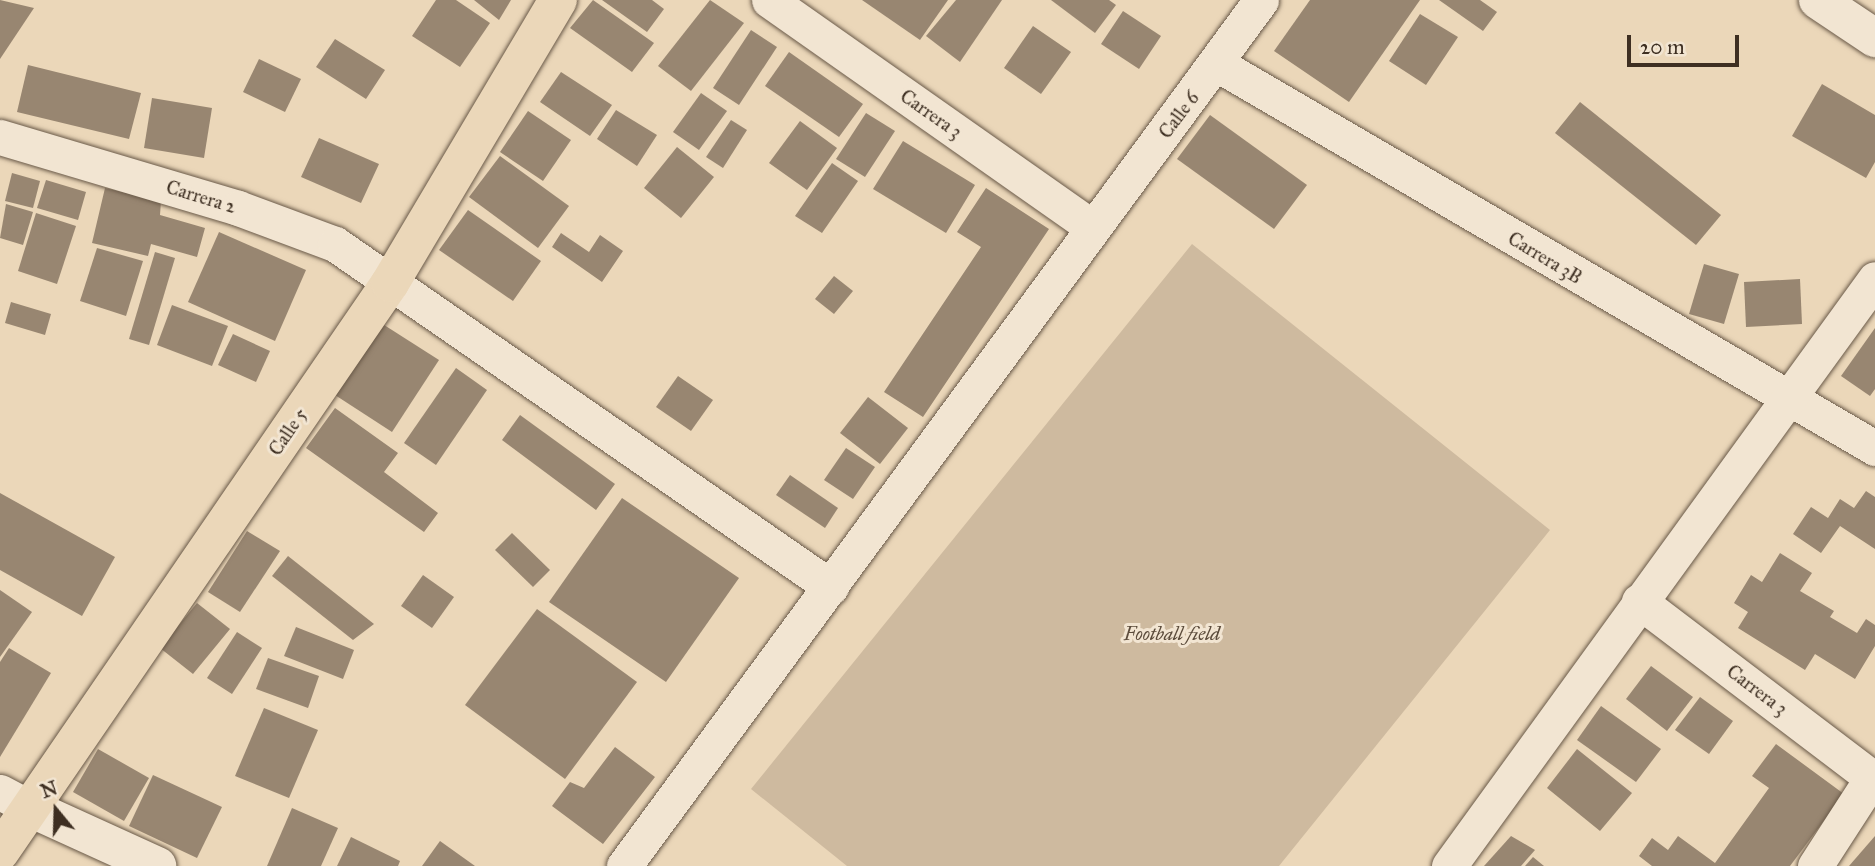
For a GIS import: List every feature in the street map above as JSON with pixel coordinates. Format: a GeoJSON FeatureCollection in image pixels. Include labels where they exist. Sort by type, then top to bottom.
{"type":"FeatureCollection","features":[{"type":"Feature","properties":{"kind":"main road","name":"Calle 5"},"geometry":{"type":"LineString","coordinates":[[0,852],[15,800],[390,283],[558,0]]}},
{"type":"Feature","properties":{"kind":"street","name":"Carrera 3"},"geometry":{"type":"LineString","coordinates":[[769,0],[1093,228]]}},
{"type":"Feature","properties":{"kind":"street","name":"Calle 6"},"geometry":{"type":"LineString","coordinates":[[624,866],[1093,228],[1217,64],[1261,0]]}},
{"type":"Feature","properties":{"kind":"street"},"geometry":{"type":"LineString","coordinates":[[1818,0],[1875,38]]}},
{"type":"Feature","properties":{"kind":"street","name":"Carrera 3B"},"geometry":{"type":"LineString","coordinates":[[1217,64],[1790,402],[1875,448]]}},
{"type":"Feature","properties":{"kind":"street","name":"Carrera 2"},"geometry":{"type":"LineString","coordinates":[[0,137],[287,226],[335,244],[831,587]]}},
{"type":"Feature","properties":{"kind":"street"},"geometry":{"type":"LineString","coordinates":[[1449,866],[1639,601],[1790,402],[1875,279]]}},
{"type":"Feature","properties":{"kind":"street","name":"Carrera 3"},"geometry":{"type":"LineString","coordinates":[[1639,601],[1873,779]]}},
{"type":"Feature","properties":{"kind":"street"},"geometry":{"type":"LineString","coordinates":[[1815,866],[1873,779]]}},
{"type":"Feature","properties":{"kind":"street"},"geometry":{"type":"LineString","coordinates":[[15,800],[158,866]]}},
{"type":"Feature","properties":{"kind":"green space","name":"Football field"},"geometry":{"type":"Polygon","coordinates":[[[1192,244],[1550,530],[1279,866],[847,866],[751,789],[1192,244]]]}},
{"type":"Feature","properties":{"kind":"building"},"geometry":{"type":"Polygon","coordinates":[[[0,0],[34,8],[0,59],[0,0]]]}},
{"type":"Feature","properties":{"kind":"building"},"geometry":{"type":"Polygon","coordinates":[[[436,0],[456,0],[490,23],[460,67],[412,36],[436,0]]]}},
{"type":"Feature","properties":{"kind":"building"},"geometry":{"type":"Polygon","coordinates":[[[474,0],[511,0],[499,20],[474,0]]]}},
{"type":"Feature","properties":{"kind":"building"},"geometry":{"type":"Polygon","coordinates":[[[593,0],[654,43],[632,72],[570,28],[593,0]]]}},
{"type":"Feature","properties":{"kind":"building"},"geometry":{"type":"Polygon","coordinates":[[[602,0],[652,0],[664,9],[647,32],[602,0]]]}},
{"type":"Feature","properties":{"kind":"building"},"geometry":{"type":"Polygon","coordinates":[[[710,0],[744,23],[691,91],[658,66],[710,0]]]}},
{"type":"Feature","properties":{"kind":"building"},"geometry":{"type":"Polygon","coordinates":[[[862,0],[948,0],[920,40],[862,0]]]}},
{"type":"Feature","properties":{"kind":"building"},"geometry":{"type":"Polygon","coordinates":[[[956,0],[1002,0],[960,62],[926,36],[956,0]]]}},
{"type":"Feature","properties":{"kind":"building"},"geometry":{"type":"Polygon","coordinates":[[[1051,0],[1109,0],[1116,5],[1095,33],[1051,0]]]}},
{"type":"Feature","properties":{"kind":"building"},"geometry":{"type":"Polygon","coordinates":[[[1310,0],[1420,0],[1349,102],[1274,51],[1310,0]]]}},
{"type":"Feature","properties":{"kind":"building"},"geometry":{"type":"Polygon","coordinates":[[[1439,0],[1480,0],[1497,12],[1483,31],[1439,0]]]}},
{"type":"Feature","properties":{"kind":"building"},"geometry":{"type":"Polygon","coordinates":[[[1123,11],[1161,36],[1139,69],[1101,44],[1123,11]]]}},
{"type":"Feature","properties":{"kind":"building"},"geometry":{"type":"Polygon","coordinates":[[[1420,14],[1458,37],[1426,85],[1389,61],[1420,14]]]}},
{"type":"Feature","properties":{"kind":"building"},"geometry":{"type":"Polygon","coordinates":[[[1033,26],[1071,52],[1041,94],[1004,68],[1033,26]]]}},
{"type":"Feature","properties":{"kind":"building"},"geometry":{"type":"Polygon","coordinates":[[[751,30],[777,47],[739,105],[713,88],[751,30]]]}},
{"type":"Feature","properties":{"kind":"building"},"geometry":{"type":"Polygon","coordinates":[[[335,39],[385,70],[366,99],[316,67],[335,39]]]}},
{"type":"Feature","properties":{"kind":"building"},"geometry":{"type":"Polygon","coordinates":[[[789,52],[863,104],[839,137],[765,86],[789,52]]]}},
{"type":"Feature","properties":{"kind":"building"},"geometry":{"type":"Polygon","coordinates":[[[259,59],[301,79],[285,112],[243,92],[259,59]]]}},
{"type":"Feature","properties":{"kind":"building"},"geometry":{"type":"Polygon","coordinates":[[[28,65],[141,93],[129,139],[17,112],[28,65]]]}},
{"type":"Feature","properties":{"kind":"building"},"geometry":{"type":"Polygon","coordinates":[[[561,72],[612,105],[590,136],[540,102],[561,72]]]}},
{"type":"Feature","properties":{"kind":"building"},"geometry":{"type":"Polygon","coordinates":[[[1822,84],[1875,115],[1875,162],[1866,178],[1792,136],[1822,84]]]}},
{"type":"Feature","properties":{"kind":"building"},"geometry":{"type":"Polygon","coordinates":[[[701,93],[727,111],[699,150],[673,132],[701,93]]]}},
{"type":"Feature","properties":{"kind":"building"},"geometry":{"type":"Polygon","coordinates":[[[152,98],[212,108],[204,158],[144,148],[152,98]]]}},
{"type":"Feature","properties":{"kind":"building"},"geometry":{"type":"Polygon","coordinates":[[[1580,102],[1721,215],[1696,245],[1555,133],[1580,102]]]}},
{"type":"Feature","properties":{"kind":"building"},"geometry":{"type":"Polygon","coordinates":[[[616,110],[657,135],[637,166],[597,139],[616,110]]]}},
{"type":"Feature","properties":{"kind":"building"},"geometry":{"type":"Polygon","coordinates":[[[528,111],[571,140],[543,181],[500,152],[528,111]]]}},
{"type":"Feature","properties":{"kind":"building"},"geometry":{"type":"Polygon","coordinates":[[[866,113],[895,131],[865,177],[836,159],[866,113]]]}},
{"type":"Feature","properties":{"kind":"building"},"geometry":{"type":"Polygon","coordinates":[[[1210,115],[1307,185],[1274,229],[1177,159],[1210,115]]]}},
{"type":"Feature","properties":{"kind":"building"},"geometry":{"type":"Polygon","coordinates":[[[731,120],[747,130],[723,168],[706,157],[731,120]]]}},
{"type":"Feature","properties":{"kind":"building"},"geometry":{"type":"Polygon","coordinates":[[[800,121],[837,148],[807,190],[769,163],[800,121]]]}},
{"type":"Feature","properties":{"kind":"building"},"geometry":{"type":"Polygon","coordinates":[[[319,138],[379,164],[361,203],[301,177],[319,138]]]}},
{"type":"Feature","properties":{"kind":"building"},"geometry":{"type":"Polygon","coordinates":[[[903,141],[975,185],[946,233],[873,189],[903,141]]]}},
{"type":"Feature","properties":{"kind":"building"},"geometry":{"type":"Polygon","coordinates":[[[677,147],[714,177],[681,218],[644,188],[677,147]]]}},
{"type":"Feature","properties":{"kind":"building"},"geometry":{"type":"Polygon","coordinates":[[[500,156],[569,206],[538,248],[469,197],[500,156]]]}},
{"type":"Feature","properties":{"kind":"building"},"geometry":{"type":"Polygon","coordinates":[[[832,163],[858,181],[822,233],[795,216],[832,163]]]}},
{"type":"Feature","properties":{"kind":"building"},"geometry":{"type":"Polygon","coordinates":[[[12,173],[40,181],[33,208],[5,201],[12,173]]]}},
{"type":"Feature","properties":{"kind":"building"},"geometry":{"type":"Polygon","coordinates":[[[46,180],[86,192],[78,220],[37,208],[46,180]]]}},
{"type":"Feature","properties":{"kind":"building"},"geometry":{"type":"Polygon","coordinates":[[[105,188],[161,201],[160,215],[205,228],[197,257],[151,244],[148,256],[92,243],[105,188]]]}},
{"type":"Feature","properties":{"kind":"building"},"geometry":{"type":"Polygon","coordinates":[[[986,188],[1049,229],[923,417],[884,392],[981,247],[957,232],[986,188]]]}},
{"type":"Feature","properties":{"kind":"building"},"geometry":{"type":"Polygon","coordinates":[[[6,204],[33,212],[23,245],[0,238],[6,204]]]}},
{"type":"Feature","properties":{"kind":"building"},"geometry":{"type":"Polygon","coordinates":[[[468,210],[541,261],[513,301],[439,250],[468,210]]]}},
{"type":"Feature","properties":{"kind":"building"},"geometry":{"type":"Polygon","coordinates":[[[36,213],[76,226],[57,284],[18,271],[36,213]]]}},
{"type":"Feature","properties":{"kind":"building"},"geometry":{"type":"Polygon","coordinates":[[[219,232],[306,270],[275,341],[188,302],[219,232]]]}},
{"type":"Feature","properties":{"kind":"building"},"geometry":{"type":"Polygon","coordinates":[[[561,233],[589,252],[600,235],[623,251],[602,282],[552,247],[561,233]]]}},
{"type":"Feature","properties":{"kind":"building"},"geometry":{"type":"Polygon","coordinates":[[[97,248],[143,261],[126,316],[80,301],[97,248]]]}},
{"type":"Feature","properties":{"kind":"building"},"geometry":{"type":"Polygon","coordinates":[[[155,252],[175,258],[149,345],[129,339],[155,252]]]}},
{"type":"Feature","properties":{"kind":"building"},"geometry":{"type":"Polygon","coordinates":[[[1704,264],[1739,274],[1724,324],[1689,314],[1704,264]]]}},
{"type":"Feature","properties":{"kind":"building"},"geometry":{"type":"Polygon","coordinates":[[[834,276],[853,291],[834,314],[815,299],[834,276]]]}},
{"type":"Feature","properties":{"kind":"building"},"geometry":{"type":"Polygon","coordinates":[[[1800,279],[1802,324],[1746,327],[1744,282],[1800,279]]]}},
{"type":"Feature","properties":{"kind":"building"},"geometry":{"type":"Polygon","coordinates":[[[11,302],[51,314],[45,335],[5,323],[11,302]]]}},
{"type":"Feature","properties":{"kind":"building"},"geometry":{"type":"Polygon","coordinates":[[[172,305],[228,326],[212,366],[157,345],[172,305]]]}},
{"type":"Feature","properties":{"kind":"building"},"geometry":{"type":"Polygon","coordinates":[[[381,323],[439,360],[392,432],[335,395],[381,323]]]}},
{"type":"Feature","properties":{"kind":"building"},"geometry":{"type":"Polygon","coordinates":[[[1875,328],[1875,389],[1870,396],[1841,376],[1875,328]]]}},
{"type":"Feature","properties":{"kind":"building"},"geometry":{"type":"Polygon","coordinates":[[[233,334],[270,351],[256,382],[218,365],[233,334]]]}},
{"type":"Feature","properties":{"kind":"building"},"geometry":{"type":"Polygon","coordinates":[[[456,368],[487,390],[436,465],[404,443],[456,368]]]}},
{"type":"Feature","properties":{"kind":"building"},"geometry":{"type":"Polygon","coordinates":[[[678,376],[713,400],[691,431],[656,407],[678,376]]]}},
{"type":"Feature","properties":{"kind":"building"},"geometry":{"type":"Polygon","coordinates":[[[868,397],[908,428],[880,464],[840,433],[868,397]]]}},
{"type":"Feature","properties":{"kind":"building"},"geometry":{"type":"Polygon","coordinates":[[[335,408],[398,453],[384,472],[438,513],[424,532],[306,448],[335,408]]]}},
{"type":"Feature","properties":{"kind":"building"},"geometry":{"type":"Polygon","coordinates":[[[520,415],[615,484],[596,510],[502,440],[520,415]]]}},
{"type":"Feature","properties":{"kind":"building"},"geometry":{"type":"Polygon","coordinates":[[[846,448],[875,467],[853,499],[824,480],[846,448]]]}},
{"type":"Feature","properties":{"kind":"building"},"geometry":{"type":"Polygon","coordinates":[[[790,475],[838,508],[825,528],[776,495],[790,475]]]}},
{"type":"Feature","properties":{"kind":"building"},"geometry":{"type":"Polygon","coordinates":[[[1866,491],[1875,497],[1875,549],[1840,526],[1821,553],[1793,534],[1811,507],[1828,518],[1840,499],[1854,508],[1866,491]]]}},
{"type":"Feature","properties":{"kind":"building"},"geometry":{"type":"Polygon","coordinates":[[[0,493],[115,557],[82,616],[0,570],[0,493]]]}},
{"type":"Feature","properties":{"kind":"building"},"geometry":{"type":"Polygon","coordinates":[[[622,498],[739,578],[666,682],[549,602],[622,498]]]}},
{"type":"Feature","properties":{"kind":"building"},"geometry":{"type":"Polygon","coordinates":[[[247,531],[280,551],[240,612],[208,592],[247,531]]]}},
{"type":"Feature","properties":{"kind":"building"},"geometry":{"type":"Polygon","coordinates":[[[512,533],[550,570],[533,587],[495,550],[512,533]]]}},
{"type":"Feature","properties":{"kind":"building"},"geometry":{"type":"Polygon","coordinates":[[[1780,553],[1812,573],[1800,591],[1834,611],[1830,617],[1857,633],[1866,619],[1875,625],[1875,646],[1855,679],[1815,654],[1805,670],[1738,628],[1748,612],[1734,603],[1751,575],[1762,582],[1780,553]]]}},
{"type":"Feature","properties":{"kind":"building"},"geometry":{"type":"Polygon","coordinates":[[[288,556],[374,624],[353,640],[272,576],[288,556]]]}},
{"type":"Feature","properties":{"kind":"building"},"geometry":{"type":"Polygon","coordinates":[[[423,575],[454,597],[432,628],[401,606],[423,575]]]}},
{"type":"Feature","properties":{"kind":"building"},"geometry":{"type":"Polygon","coordinates":[[[0,590],[32,612],[0,657],[0,590]]]}},
{"type":"Feature","properties":{"kind":"building"},"geometry":{"type":"Polygon","coordinates":[[[197,603],[230,629],[193,674],[160,648],[197,603]]]}},
{"type":"Feature","properties":{"kind":"building"},"geometry":{"type":"Polygon","coordinates":[[[537,609],[637,682],[565,779],[465,705],[537,609]]]}},
{"type":"Feature","properties":{"kind":"building"},"geometry":{"type":"Polygon","coordinates":[[[296,627],[354,650],[343,679],[284,656],[296,627]]]}},
{"type":"Feature","properties":{"kind":"building"},"geometry":{"type":"Polygon","coordinates":[[[237,632],[262,648],[232,694],[207,678],[237,632]]]}},
{"type":"Feature","properties":{"kind":"building"},"geometry":{"type":"Polygon","coordinates":[[[9,648],[51,673],[0,757],[0,662],[9,648]]]}},
{"type":"Feature","properties":{"kind":"building"},"geometry":{"type":"Polygon","coordinates":[[[268,658],[319,676],[308,708],[256,689],[268,658]]]}},
{"type":"Feature","properties":{"kind":"building"},"geometry":{"type":"Polygon","coordinates":[[[1651,666],[1693,697],[1667,731],[1626,699],[1651,666]]]}},
{"type":"Feature","properties":{"kind":"building"},"geometry":{"type":"Polygon","coordinates":[[[1700,697],[1733,721],[1709,754],[1675,730],[1700,697]]]}},
{"type":"Feature","properties":{"kind":"building"},"geometry":{"type":"Polygon","coordinates":[[[1601,706],[1661,749],[1636,782],[1577,740],[1601,706]]]}},
{"type":"Feature","properties":{"kind":"building"},"geometry":{"type":"Polygon","coordinates":[[[264,708],[318,730],[289,798],[235,776],[264,708]]]}},
{"type":"Feature","properties":{"kind":"building"},"geometry":{"type":"Polygon","coordinates":[[[1776,744],[1844,794],[1790,866],[1652,866],[1639,856],[1652,838],[1668,850],[1678,836],[1715,863],[1769,788],[1752,776],[1776,744]]]}},
{"type":"Feature","properties":{"kind":"building"},"geometry":{"type":"Polygon","coordinates":[[[615,747],[655,777],[603,844],[552,806],[570,782],[584,788],[615,747]]]}},
{"type":"Feature","properties":{"kind":"building"},"geometry":{"type":"Polygon","coordinates":[[[98,749],[149,778],[124,821],[73,792],[98,749]]]}},
{"type":"Feature","properties":{"kind":"building"},"geometry":{"type":"Polygon","coordinates":[[[1577,749],[1632,793],[1600,831],[1547,788],[1577,749]]]}},
{"type":"Feature","properties":{"kind":"building"},"geometry":{"type":"Polygon","coordinates":[[[153,775],[222,807],[197,858],[129,826],[153,775]]]}},
{"type":"Feature","properties":{"kind":"building"},"geometry":{"type":"Polygon","coordinates":[[[292,808],[338,828],[321,866],[267,866],[292,808]]]}},
{"type":"Feature","properties":{"kind":"building"},"geometry":{"type":"Polygon","coordinates":[[[1511,836],[1535,850],[1521,866],[1484,866],[1511,836]]]}},
{"type":"Feature","properties":{"kind":"building"},"geometry":{"type":"Polygon","coordinates":[[[1875,836],[1875,866],[1849,866],[1875,836]]]}},
{"type":"Feature","properties":{"kind":"building"},"geometry":{"type":"Polygon","coordinates":[[[351,837],[400,861],[398,866],[337,866],[351,837]]]}},
{"type":"Feature","properties":{"kind":"building"},"geometry":{"type":"Polygon","coordinates":[[[440,841],[475,866],[422,866],[440,841]]]}},
{"type":"Feature","properties":{"kind":"building"},"geometry":{"type":"Polygon","coordinates":[[[1533,857],[1544,866],[1525,866],[1533,857]]]}}]}
